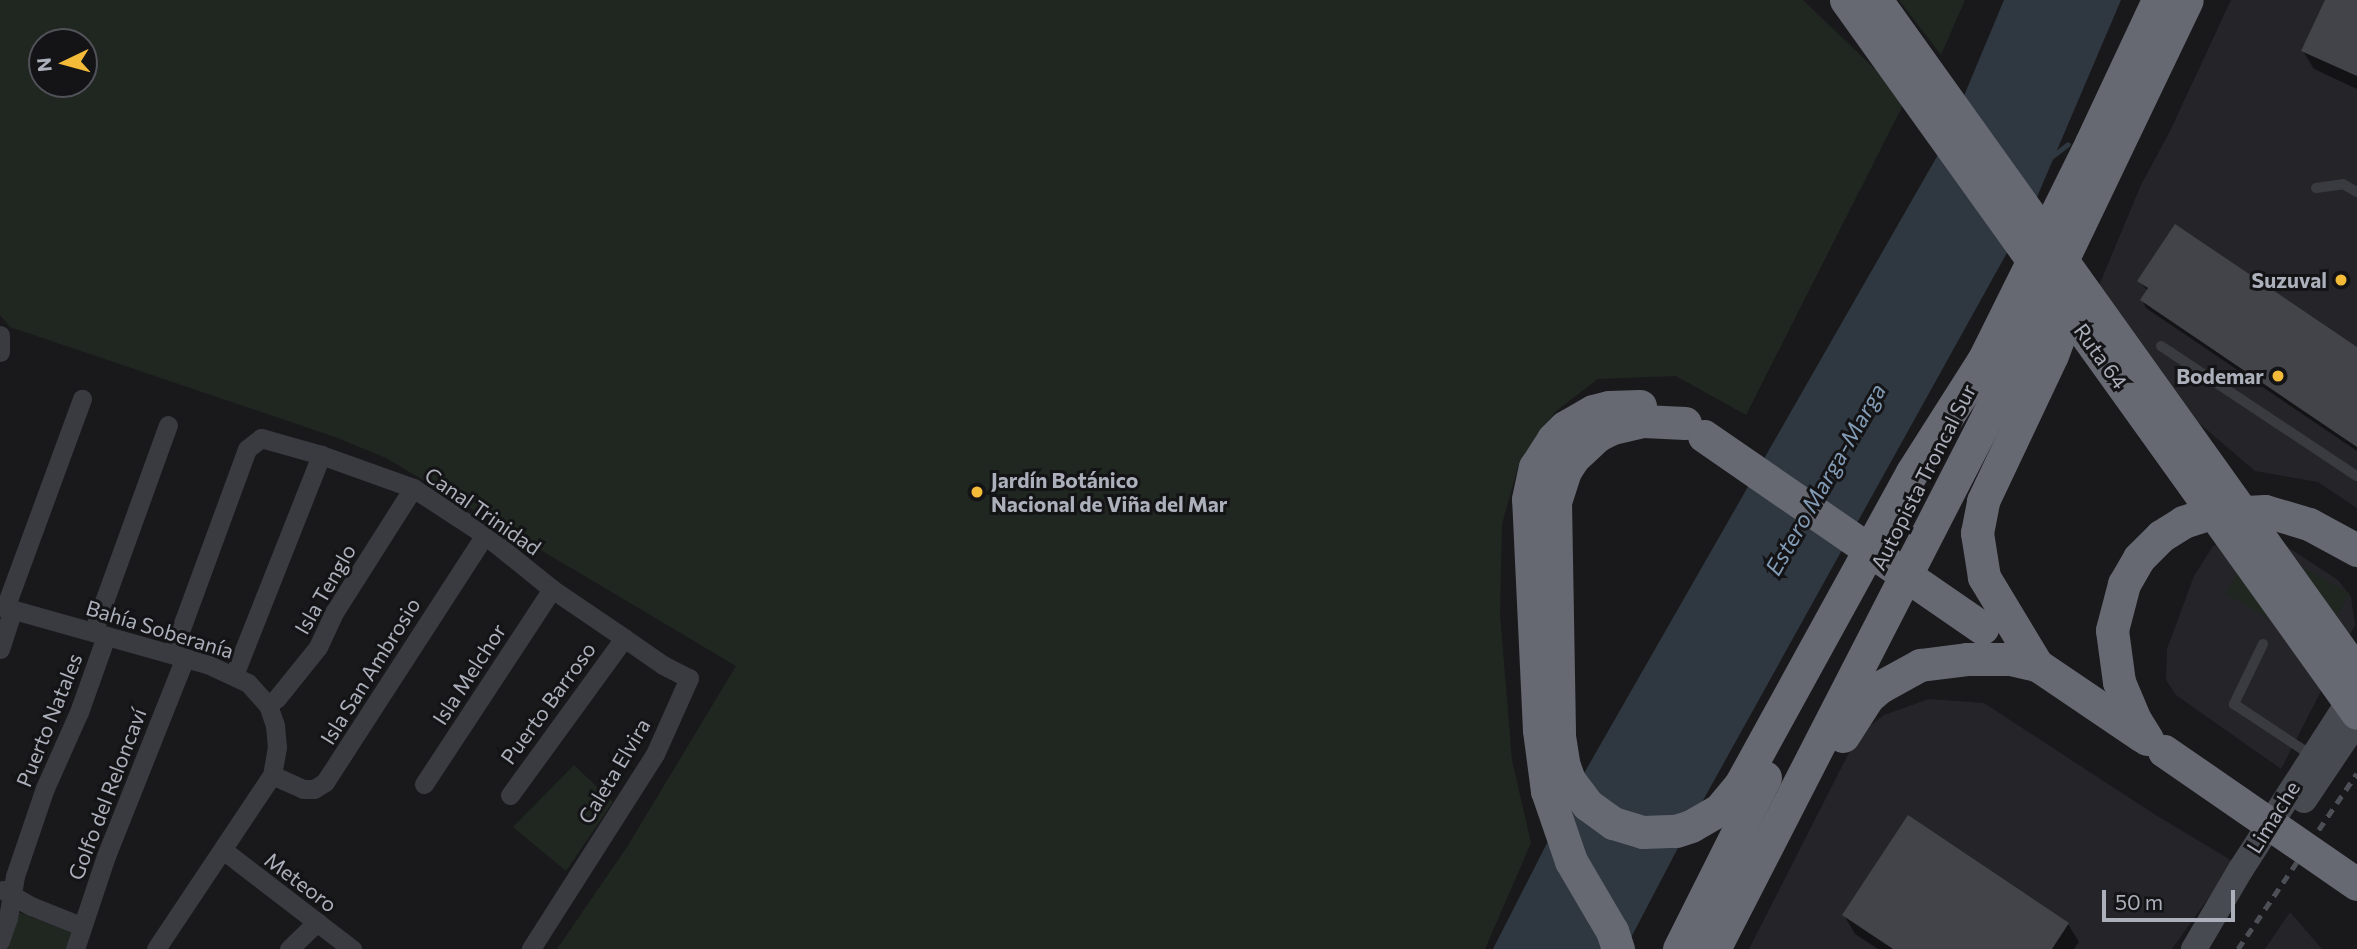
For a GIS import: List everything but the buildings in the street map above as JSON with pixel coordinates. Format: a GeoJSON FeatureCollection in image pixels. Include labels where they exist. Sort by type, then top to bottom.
{"type":"FeatureCollection","features":[{"type":"Feature","properties":{"kind":"highway","name":"Ruta 64"},"geometry":{"type":"LineString","coordinates":[[1846,0],[2357,713]]}},
{"type":"Feature","properties":{"kind":"highway","name":"Ruta 64"},"geometry":{"type":"LineString","coordinates":[[1876,0],[2357,673]]}},
{"type":"Feature","properties":{"kind":"highway","name":"Autopista Troncal Sur"},"geometry":{"type":"LineString","coordinates":[[1679,949],[1766,774],[1984,359],[2158,0]]}},
{"type":"Feature","properties":{"kind":"highway","name":"Autopista Troncal Sur"},"geometry":{"type":"LineString","coordinates":[[1714,949],[1987,417],[2188,0]]}},
{"type":"Feature","properties":{"kind":"highway"},"geometry":{"type":"LineString","coordinates":[[2038,665],[1984,578],[1977,549],[1979,517],[2052,355],[2152,76]]}},
{"type":"Feature","properties":{"kind":"highway"},"geometry":{"type":"LineString","coordinates":[[1695,429],[1643,421],[1612,428],[1586,445],[1562,478],[1554,518],[1560,751],[1569,780],[1588,805],[1628,828],[1660,833],[1699,822],[1731,798],[1912,472],[1984,359]]}},
{"type":"Feature","properties":{"kind":"highway"},"geometry":{"type":"LineString","coordinates":[[1618,949],[1612,931],[1583,883],[1561,838],[1543,767],[1528,516],[1530,482],[1535,467],[1553,439],[1565,427],[1601,409],[1640,406],[1671,415],[1695,429],[2357,884]]}},
{"type":"Feature","properties":{"kind":"highway"},"geometry":{"type":"LineString","coordinates":[[2155,745],[2134,720],[2119,682],[2112,630],[2124,584],[2150,547],[2183,522],[2208,514],[2265,512],[2292,517],[2346,544],[2357,563]]}},
{"type":"Feature","properties":{"kind":"highway"},"geometry":{"type":"LineString","coordinates":[[1733,949],[1817,785],[1868,697],[1906,670],[1935,661],[2010,659],[2038,665]]}},
{"type":"Feature","properties":{"kind":"main road","name":"Limache"},"geometry":{"type":"LineString","coordinates":[[2196,949],[2312,755],[2357,689]]}},
{"type":"Feature","properties":{"kind":"main road","name":"Limache"},"geometry":{"type":"LineString","coordinates":[[2196,949],[2253,879],[2357,720]]}},
{"type":"Feature","properties":{"kind":"street"},"geometry":{"type":"LineString","coordinates":[[0,335],[0,352]]}},
{"type":"Feature","properties":{"kind":"street"},"geometry":{"type":"LineString","coordinates":[[0,649],[6,609],[82,399]]}},
{"type":"Feature","properties":{"kind":"street","name":"Puerto Natales"},"geometry":{"type":"LineString","coordinates":[[0,941],[6,893],[15,876],[45,788],[79,712],[100,634],[168,425]]}},
{"type":"Feature","properties":{"kind":"street","name":"Canal Trinidad"},"geometry":{"type":"LineString","coordinates":[[261,438],[321,455],[412,488],[485,536],[552,589],[624,638]]}},
{"type":"Feature","properties":{"kind":"street","name":"Golfo del Reloncaví"},"geometry":{"type":"LineString","coordinates":[[75,949],[247,449],[261,438]]}},
{"type":"Feature","properties":{"kind":"street"},"geometry":{"type":"LineString","coordinates":[[234,675],[321,455]]}},
{"type":"Feature","properties":{"kind":"street","name":"Isla Tenglo"},"geometry":{"type":"LineString","coordinates":[[268,705],[277,698],[318,647],[335,611],[412,488]]}},
{"type":"Feature","properties":{"kind":"street","name":"Isla San Ambrosio"},"geometry":{"type":"LineString","coordinates":[[272,775],[303,789],[314,789],[325,782],[485,536]]}},
{"type":"Feature","properties":{"kind":"street","name":"Isla Melchor"},"geometry":{"type":"LineString","coordinates":[[424,784],[552,589]]}},
{"type":"Feature","properties":{"kind":"street","name":"Bahía Soberanía"},"geometry":{"type":"LineString","coordinates":[[6,609],[178,655],[234,675],[248,683],[268,705]]}},
{"type":"Feature","properties":{"kind":"street","name":"Puerto Barroso"},"geometry":{"type":"LineString","coordinates":[[510,795],[624,638]]}},
{"type":"Feature","properties":{"kind":"street","name":"Caleta Elvira"},"geometry":{"type":"LineString","coordinates":[[531,949],[655,754],[690,678],[663,665],[624,638]]}},
{"type":"Feature","properties":{"kind":"street"},"geometry":{"type":"LineString","coordinates":[[156,949],[272,775],[277,747],[275,725],[268,705]]}},
{"type":"Feature","properties":{"kind":"street","name":"Meteoro"},"geometry":{"type":"LineString","coordinates":[[223,850],[352,949]]}},
{"type":"Feature","properties":{"kind":"street"},"geometry":{"type":"LineString","coordinates":[[6,893],[81,926]]}},
{"type":"Feature","properties":{"kind":"street"},"geometry":{"type":"LineString","coordinates":[[289,949],[317,922]]}},
{"type":"Feature","properties":{"kind":"lane"},"geometry":{"type":"LineString","coordinates":[[2316,188],[2343,184],[2357,191]]}},
{"type":"Feature","properties":{"kind":"lane"},"geometry":{"type":"LineString","coordinates":[[2161,346],[2357,476]]}},
{"type":"Feature","properties":{"kind":"lane"},"geometry":{"type":"LineString","coordinates":[[2263,644],[2234,704],[2312,755]]}},
{"type":"Feature","properties":{"kind":"shaded area","name":"Jardín Botánico Nacional de Viña del Mar"},"geometry":{"type":"Polygon","coordinates":[[[0,0],[1803,0],[1906,99],[1746,415],[1676,376],[1598,379],[1556,411],[1520,460],[1502,524],[1500,614],[1512,760],[1531,843],[1485,949],[557,949],[627,847],[736,666],[386,458],[335,437],[10,327],[0,315],[0,0]]]}},
{"type":"Feature","properties":{"kind":"shaded area"},"geometry":{"type":"Polygon","coordinates":[[[1899,0],[1965,0],[1941,55],[1899,0]]]}},
{"type":"Feature","properties":{"kind":"shaded area"},"geometry":{"type":"Polygon","coordinates":[[[2231,0],[2357,0],[2357,508],[2318,482],[2255,471],[2083,324],[2141,185],[2170,131],[2231,0]]]}},
{"type":"Feature","properties":{"kind":"shaded area"},"geometry":{"type":"Polygon","coordinates":[[[2242,536],[2277,540],[2338,580],[2351,597],[2355,625],[2281,769],[2176,695],[2166,680],[2167,649],[2194,576],[2213,546],[2242,536]]]}},
{"type":"Feature","properties":{"kind":"shaded area"},"geometry":{"type":"Polygon","coordinates":[[[2255,541],[2349,593],[2320,647],[2225,594],[2255,541]]]}},
{"type":"Feature","properties":{"kind":"shaded area"},"geometry":{"type":"Polygon","coordinates":[[[1929,699],[1984,703],[2154,814],[2234,862],[2172,949],[1749,949],[1858,735],[1884,715],[1929,699]]]}},
{"type":"Feature","properties":{"kind":"shaded area"},"geometry":{"type":"Polygon","coordinates":[[[574,765],[613,802],[566,871],[513,827],[574,765]]]}},
{"type":"Feature","properties":{"kind":"shaded area"},"geometry":{"type":"Polygon","coordinates":[[[15,911],[71,932],[66,949],[0,949],[15,911]]]}},
{"type":"Feature","properties":{"kind":"shaded area"},"geometry":{"type":"Polygon","coordinates":[[[2290,912],[2322,949],[2265,949],[2290,912]]]}},
{"type":"Feature","properties":{"kind":"water","name":"Estero Marga-Marga"},"geometry":{"type":"Polygon","coordinates":[[[2004,0],[2121,0],[2034,204],[1701,804],[1625,949],[1493,949],[1571,796],[1943,146],[2004,0]]]}},
{"type":"Feature","properties":{"kind":"waterway"},"geometry":{"type":"LineString","coordinates":[[2051,157],[2068,144]]}},
{"type":"Feature","properties":{"kind":"railway"},"geometry":{"type":"LineString","coordinates":[[2238,949],[2357,773]]}},
{"type":"Feature","properties":{"kind":"place","name":"Suzuval"},"geometry":{"type":"Point","coordinates":[2341,280]}},
{"type":"Feature","properties":{"kind":"place","name":"Bodemar"},"geometry":{"type":"Point","coordinates":[2278,376]}},
{"type":"Feature","properties":{"kind":"place","name":"Jardín Botánico Nacional de Viña del Mar"},"geometry":{"type":"Point","coordinates":[977,492]}}]}
